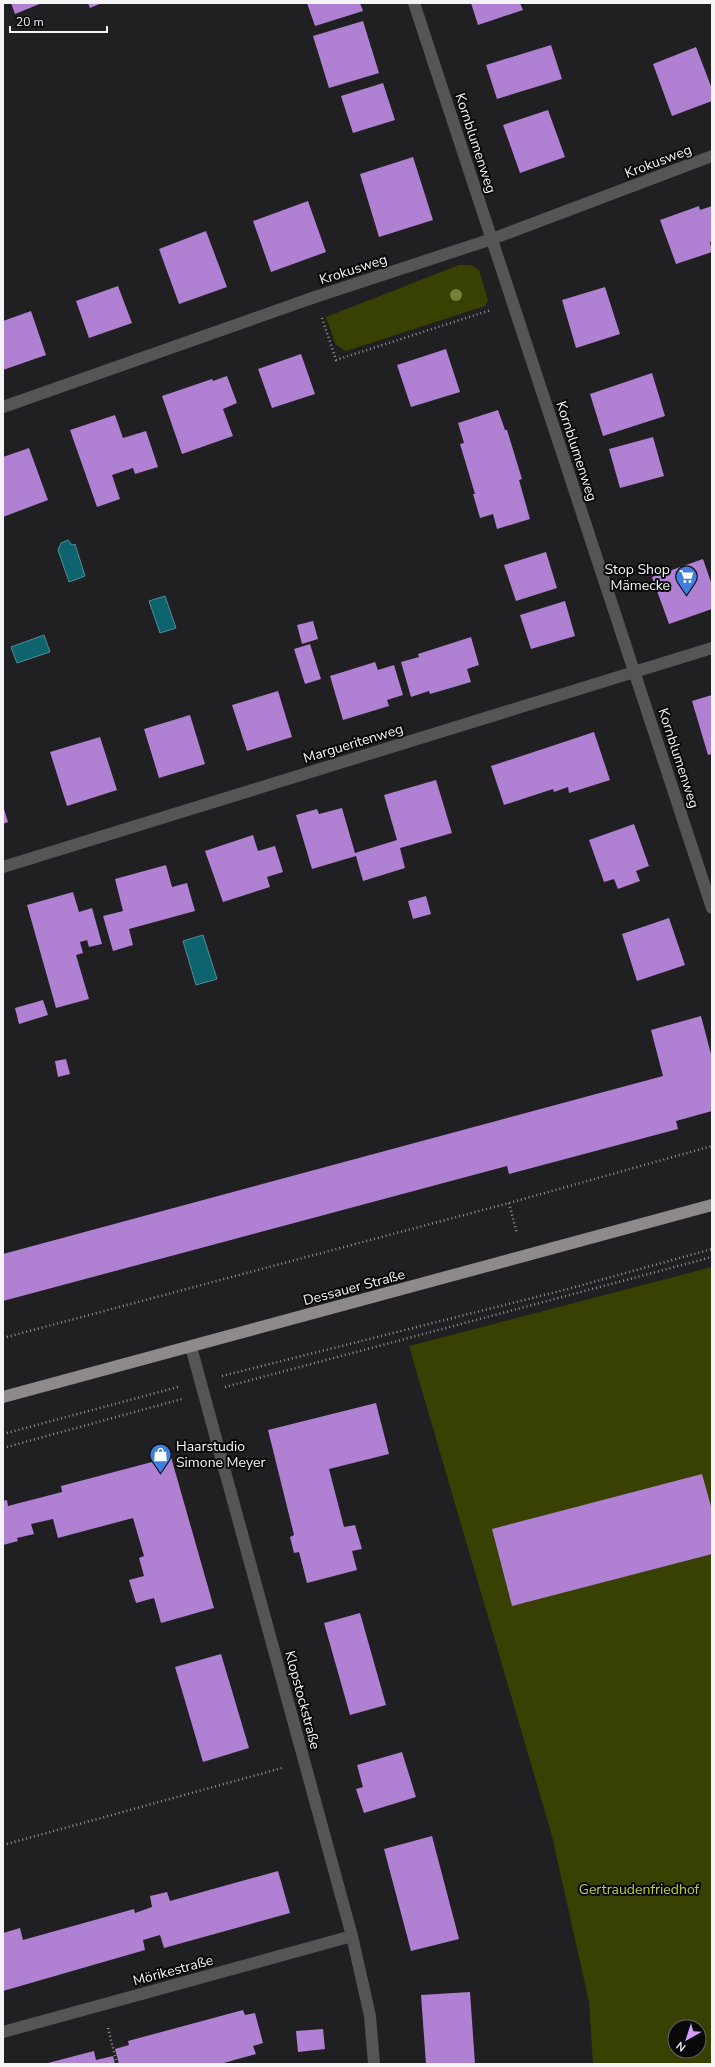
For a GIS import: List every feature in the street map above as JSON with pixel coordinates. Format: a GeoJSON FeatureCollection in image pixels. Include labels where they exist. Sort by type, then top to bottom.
{"type":"FeatureCollection","features":[{"type":"Feature","properties":{"kind":"main road","name":"Dessauer Straße"},"geometry":{"type":"LineString","coordinates":[[3,1397],[712,1205]]}},
{"type":"Feature","properties":{"kind":"street","name":"Kornblumenweg"},"geometry":{"type":"LineString","coordinates":[[414,3],[712,908]]}},
{"type":"Feature","properties":{"kind":"street","name":"Krokusweg"},"geometry":{"type":"LineString","coordinates":[[3,407],[315,297],[492,239],[712,156]]}},
{"type":"Feature","properties":{"kind":"street","name":"Margueritenweg"},"geometry":{"type":"LineString","coordinates":[[3,867],[712,648]]}},
{"type":"Feature","properties":{"kind":"street","name":"Klopstockstraße"},"geometry":{"type":"LineString","coordinates":[[191,1347],[352,1936],[370,2016],[374,2064]]}},
{"type":"Feature","properties":{"kind":"street","name":"Mörikestraße"},"geometry":{"type":"LineString","coordinates":[[3,2032],[352,1936]]}},
{"type":"Feature","properties":{"kind":"path"},"geometry":{"type":"LineString","coordinates":[[315,297],[336,360],[512,303]]}},
{"type":"Feature","properties":{"kind":"path"},"geometry":{"type":"LineString","coordinates":[[3,1338],[509,1203],[712,1146]]}},
{"type":"Feature","properties":{"kind":"path"},"geometry":{"type":"LineString","coordinates":[[509,1203],[518,1237],[526,1256]]}},
{"type":"Feature","properties":{"kind":"path"},"geometry":{"type":"LineString","coordinates":[[3,1448],[203,1387],[712,1249]]}},
{"type":"Feature","properties":{"kind":"path"},"geometry":{"type":"LineString","coordinates":[[3,1434],[203,1387],[712,1257]]}},
{"type":"Feature","properties":{"kind":"path"},"geometry":{"type":"LineString","coordinates":[[3,1845],[304,1762]]}},
{"type":"Feature","properties":{"kind":"path"},"geometry":{"type":"LineString","coordinates":[[102,2005],[117,2064]]}},
{"type":"Feature","properties":{"kind":"green space"},"geometry":{"type":"Polygon","coordinates":[[[459,265],[471,265],[479,270],[488,300],[485,306],[346,351],[336,345],[326,317],[459,265]]]}},
{"type":"Feature","properties":{"kind":"green space","name":"Gertraudenfriedhof"},"geometry":{"type":"Polygon","coordinates":[[[712,1267],[712,2064],[593,2064],[589,2002],[552,1836],[409,1346],[712,1267]]]}},
{"type":"Feature","properties":{"kind":"water"},"geometry":{"type":"Polygon","coordinates":[[[68,540],[72,545],[75,544],[85,576],[69,582],[58,550],[61,543],[68,540]]]}},
{"type":"Feature","properties":{"kind":"water"},"geometry":{"type":"Polygon","coordinates":[[[165,596],[176,628],[160,633],[149,601],[165,596]]]}},
{"type":"Feature","properties":{"kind":"water"},"geometry":{"type":"Polygon","coordinates":[[[44,635],[50,652],[17,663],[11,647],[44,635]]]}},
{"type":"Feature","properties":{"kind":"water"},"geometry":{"type":"Polygon","coordinates":[[[203,935],[217,979],[196,985],[183,941],[203,935]]]}},
{"type":"Feature","properties":{"kind":"building"},"geometry":{"type":"Polygon","coordinates":[[[11,3],[42,3],[15,14],[11,3]]]}},
{"type":"Feature","properties":{"kind":"building"},"geometry":{"type":"Polygon","coordinates":[[[88,3],[102,3],[90,8],[88,3]]]}},
{"type":"Feature","properties":{"kind":"building"},"geometry":{"type":"Polygon","coordinates":[[[307,3],[360,3],[363,11],[315,26],[307,3]]]}},
{"type":"Feature","properties":{"kind":"building"},"geometry":{"type":"Polygon","coordinates":[[[471,3],[520,3],[523,10],[478,25],[471,3]]]}},
{"type":"Feature","properties":{"kind":"building"},"geometry":{"type":"Polygon","coordinates":[[[363,21],[379,73],[329,88],[313,36],[363,21]]]}},
{"type":"Feature","properties":{"kind":"building"},"geometry":{"type":"Polygon","coordinates":[[[551,45],[562,79],[497,99],[486,65],[551,45]]]}},
{"type":"Feature","properties":{"kind":"building"},"geometry":{"type":"Polygon","coordinates":[[[696,47],[712,89],[712,101],[672,116],[653,64],[696,47]]]}},
{"type":"Feature","properties":{"kind":"building"},"geometry":{"type":"Polygon","coordinates":[[[383,83],[395,120],[353,133],[341,96],[383,83]]]}},
{"type":"Feature","properties":{"kind":"building"},"geometry":{"type":"Polygon","coordinates":[[[548,110],[565,157],[520,173],[503,125],[548,110]]]}},
{"type":"Feature","properties":{"kind":"building"},"geometry":{"type":"Polygon","coordinates":[[[413,157],[433,220],[379,237],[360,174],[413,157]]]}},
{"type":"Feature","properties":{"kind":"building"},"geometry":{"type":"Polygon","coordinates":[[[308,201],[326,252],[271,272],[253,221],[308,201]]]}},
{"type":"Feature","properties":{"kind":"building"},"geometry":{"type":"Polygon","coordinates":[[[699,206],[700,210],[712,206],[712,241],[710,242],[712,252],[676,264],[660,220],[699,206]]]}},
{"type":"Feature","properties":{"kind":"building"},"geometry":{"type":"Polygon","coordinates":[[[206,231],[227,287],[179,304],[159,249],[206,231]]]}},
{"type":"Feature","properties":{"kind":"building"},"geometry":{"type":"Polygon","coordinates":[[[118,286],[132,323],[89,338],[76,301],[118,286]]]}},
{"type":"Feature","properties":{"kind":"building"},"geometry":{"type":"Polygon","coordinates":[[[605,287],[620,334],[576,348],[562,300],[605,287]]]}},
{"type":"Feature","properties":{"kind":"building"},"geometry":{"type":"Polygon","coordinates":[[[31,311],[46,355],[3,370],[3,321],[31,311]]]}},
{"type":"Feature","properties":{"kind":"building"},"geometry":{"type":"Polygon","coordinates":[[[446,349],[460,392],[411,407],[397,365],[446,349]]]}},
{"type":"Feature","properties":{"kind":"building"},"geometry":{"type":"Polygon","coordinates":[[[301,354],[315,394],[272,408],[258,369],[301,354]]]}},
{"type":"Feature","properties":{"kind":"building"},"geometry":{"type":"Polygon","coordinates":[[[652,373],[665,416],[603,436],[590,394],[652,373]]]}},
{"type":"Feature","properties":{"kind":"building"},"geometry":{"type":"Polygon","coordinates":[[[227,376],[237,403],[223,409],[233,436],[182,454],[162,396],[212,379],[213,381],[227,376]]]}},
{"type":"Feature","properties":{"kind":"building"},"geometry":{"type":"Polygon","coordinates":[[[498,410],[505,430],[507,430],[522,479],[519,480],[530,519],[497,529],[493,514],[480,518],[473,494],[475,494],[460,444],[464,443],[458,423],[498,410]]]}},
{"type":"Feature","properties":{"kind":"building"},"geometry":{"type":"Polygon","coordinates":[[[115,415],[123,438],[146,431],[158,467],[135,474],[133,468],[112,475],[120,499],[97,507],[70,430],[115,415]]]}},
{"type":"Feature","properties":{"kind":"building"},"geometry":{"type":"Polygon","coordinates":[[[653,437],[664,476],[620,488],[609,449],[653,437]]]}},
{"type":"Feature","properties":{"kind":"building"},"geometry":{"type":"Polygon","coordinates":[[[29,448],[48,500],[3,517],[3,457],[29,448]]]}},
{"type":"Feature","properties":{"kind":"building"},"geometry":{"type":"Polygon","coordinates":[[[546,552],[557,588],[516,601],[504,565],[546,552]]]}},
{"type":"Feature","properties":{"kind":"building","name":"Stop Shop Mämecke"},"geometry":{"type":"Polygon","coordinates":[[[703,559],[712,585],[712,609],[669,624],[652,577],[703,559]]]}},
{"type":"Feature","properties":{"kind":"building"},"geometry":{"type":"Polygon","coordinates":[[[565,601],[575,636],[531,649],[520,615],[565,601]]]}},
{"type":"Feature","properties":{"kind":"building"},"geometry":{"type":"Polygon","coordinates":[[[313,621],[318,639],[302,644],[297,625],[313,621]]]}},
{"type":"Feature","properties":{"kind":"building"},"geometry":{"type":"Polygon","coordinates":[[[471,637],[479,665],[467,669],[471,682],[430,694],[429,691],[411,697],[401,662],[419,657],[418,654],[471,637]]]}},
{"type":"Feature","properties":{"kind":"building"},"geometry":{"type":"Polygon","coordinates":[[[310,644],[321,679],[305,684],[294,649],[310,644]]]}},
{"type":"Feature","properties":{"kind":"building"},"geometry":{"type":"Polygon","coordinates":[[[375,662],[378,670],[394,665],[403,695],[387,700],[389,706],[343,720],[330,676],[375,662]]]}},
{"type":"Feature","properties":{"kind":"building"},"geometry":{"type":"Polygon","coordinates":[[[278,691],[292,737],[247,751],[232,705],[278,691]]]}},
{"type":"Feature","properties":{"kind":"building"},"geometry":{"type":"Polygon","coordinates":[[[712,695],[712,754],[708,755],[692,701],[712,695]]]}},
{"type":"Feature","properties":{"kind":"building"},"geometry":{"type":"Polygon","coordinates":[[[190,715],[205,764],[159,778],[144,729],[190,715]]]}},
{"type":"Feature","properties":{"kind":"building"},"geometry":{"type":"Polygon","coordinates":[[[594,732],[610,780],[569,793],[568,787],[554,792],[553,789],[504,805],[491,766],[594,732]]]}},
{"type":"Feature","properties":{"kind":"building"},"geometry":{"type":"Polygon","coordinates":[[[100,737],[117,790],[67,806],[50,752],[100,737]]]}},
{"type":"Feature","properties":{"kind":"building"},"geometry":{"type":"Polygon","coordinates":[[[436,780],[452,833],[400,848],[405,868],[363,881],[356,856],[312,869],[296,815],[317,809],[319,814],[342,808],[355,853],[397,840],[384,795],[436,780]]]}},
{"type":"Feature","properties":{"kind":"building"},"geometry":{"type":"Polygon","coordinates":[[[3,806],[8,822],[3,824],[3,806]]]}},
{"type":"Feature","properties":{"kind":"building"},"geometry":{"type":"Polygon","coordinates":[[[634,824],[649,866],[636,871],[640,881],[618,889],[614,879],[604,882],[589,840],[634,824]]]}},
{"type":"Feature","properties":{"kind":"building"},"geometry":{"type":"Polygon","coordinates":[[[253,835],[258,851],[275,846],[283,872],[267,877],[270,887],[223,902],[205,851],[253,835]]]}},
{"type":"Feature","properties":{"kind":"building"},"geometry":{"type":"Polygon","coordinates":[[[166,865],[172,887],[187,883],[195,911],[129,929],[133,945],[113,951],[103,916],[123,911],[115,879],[166,865]]]}},
{"type":"Feature","properties":{"kind":"building"},"geometry":{"type":"Polygon","coordinates":[[[73,892],[79,912],[92,908],[102,944],[89,947],[87,940],[80,942],[83,953],[76,955],[89,999],[56,1008],[27,905],[73,892]]]}},
{"type":"Feature","properties":{"kind":"building"},"geometry":{"type":"Polygon","coordinates":[[[426,896],[431,914],[413,919],[408,901],[426,896]]]}},
{"type":"Feature","properties":{"kind":"building"},"geometry":{"type":"Polygon","coordinates":[[[669,918],[685,965],[637,981],[622,934],[669,918]]]}},
{"type":"Feature","properties":{"kind":"building"},"geometry":{"type":"Polygon","coordinates":[[[43,1000],[48,1015],[19,1024],[15,1008],[43,1000]]]}},
{"type":"Feature","properties":{"kind":"building"},"geometry":{"type":"Polygon","coordinates":[[[701,1016],[712,1058],[712,1111],[676,1121],[678,1129],[509,1174],[507,1166],[3,1301],[3,1254],[663,1076],[651,1030],[701,1016]]]}},
{"type":"Feature","properties":{"kind":"building"},"geometry":{"type":"Polygon","coordinates":[[[66,1059],[70,1074],[58,1077],[55,1061],[66,1059]]]}},
{"type":"Feature","properties":{"kind":"building"},"geometry":{"type":"Polygon","coordinates":[[[376,1403],[389,1454],[329,1469],[344,1527],[355,1525],[362,1549],[352,1551],[357,1570],[307,1583],[299,1552],[294,1553],[290,1537],[294,1535],[268,1430],[376,1403]]]}},
{"type":"Feature","properties":{"kind":"building"},"geometry":{"type":"Polygon","coordinates":[[[171,1457],[214,1608],[161,1623],[154,1598],[136,1603],[129,1580],[144,1576],[139,1558],[144,1556],[133,1518],[58,1538],[53,1519],[31,1524],[34,1534],[17,1538],[18,1541],[3,1545],[3,1501],[7,1500],[8,1506],[62,1492],[61,1486],[171,1457]]]}},
{"type":"Feature","properties":{"kind":"building"},"geometry":{"type":"Polygon","coordinates":[[[702,1474],[712,1510],[712,1554],[512,1606],[492,1529],[702,1474]]]}},
{"type":"Feature","properties":{"kind":"building"},"geometry":{"type":"Polygon","coordinates":[[[360,1613],[386,1705],[350,1715],[324,1623],[360,1613]]]}},
{"type":"Feature","properties":{"kind":"building"},"geometry":{"type":"Polygon","coordinates":[[[221,1654],[249,1748],[203,1762],[175,1667],[221,1654]]]}},
{"type":"Feature","properties":{"kind":"building"},"geometry":{"type":"Polygon","coordinates":[[[402,1752],[416,1797],[364,1813],[356,1789],[363,1787],[357,1765],[402,1752]]]}},
{"type":"Feature","properties":{"kind":"building"},"geometry":{"type":"Polygon","coordinates":[[[432,1836],[459,1939],[411,1951],[384,1849],[432,1836]]]}},
{"type":"Feature","properties":{"kind":"building"},"geometry":{"type":"Polygon","coordinates":[[[278,1871],[290,1913],[164,1948],[160,1935],[143,1940],[145,1950],[3,1991],[3,1933],[20,1928],[23,1940],[134,1909],[135,1913],[152,1907],[150,1896],[167,1892],[170,1901],[278,1871]]]}},
{"type":"Feature","properties":{"kind":"building"},"geometry":{"type":"Polygon","coordinates":[[[470,1992],[475,2064],[426,2064],[421,1995],[470,1992]]]}},
{"type":"Feature","properties":{"kind":"building"},"geometry":{"type":"Polygon","coordinates":[[[243,2010],[245,2015],[255,2013],[263,2043],[253,2046],[256,2054],[220,2064],[119,2064],[115,2049],[129,2045],[128,2041],[243,2010]]]}},
{"type":"Feature","properties":{"kind":"building"},"geometry":{"type":"Polygon","coordinates":[[[323,2029],[325,2049],[298,2052],[296,2031],[323,2029]]]}},
{"type":"Feature","properties":{"kind":"building"},"geometry":{"type":"Polygon","coordinates":[[[94,2051],[96,2060],[113,2056],[115,2064],[44,2064],[94,2051]]]}},
{"type":"Feature","properties":{"kind":"place","name":"Stop Shop Mämecke"},"geometry":{"type":"Point","coordinates":[686,596]}},
{"type":"Feature","properties":{"kind":"place","name":"Haarstudio Simone Meyer"},"geometry":{"type":"Point","coordinates":[160,1474]}}]}
